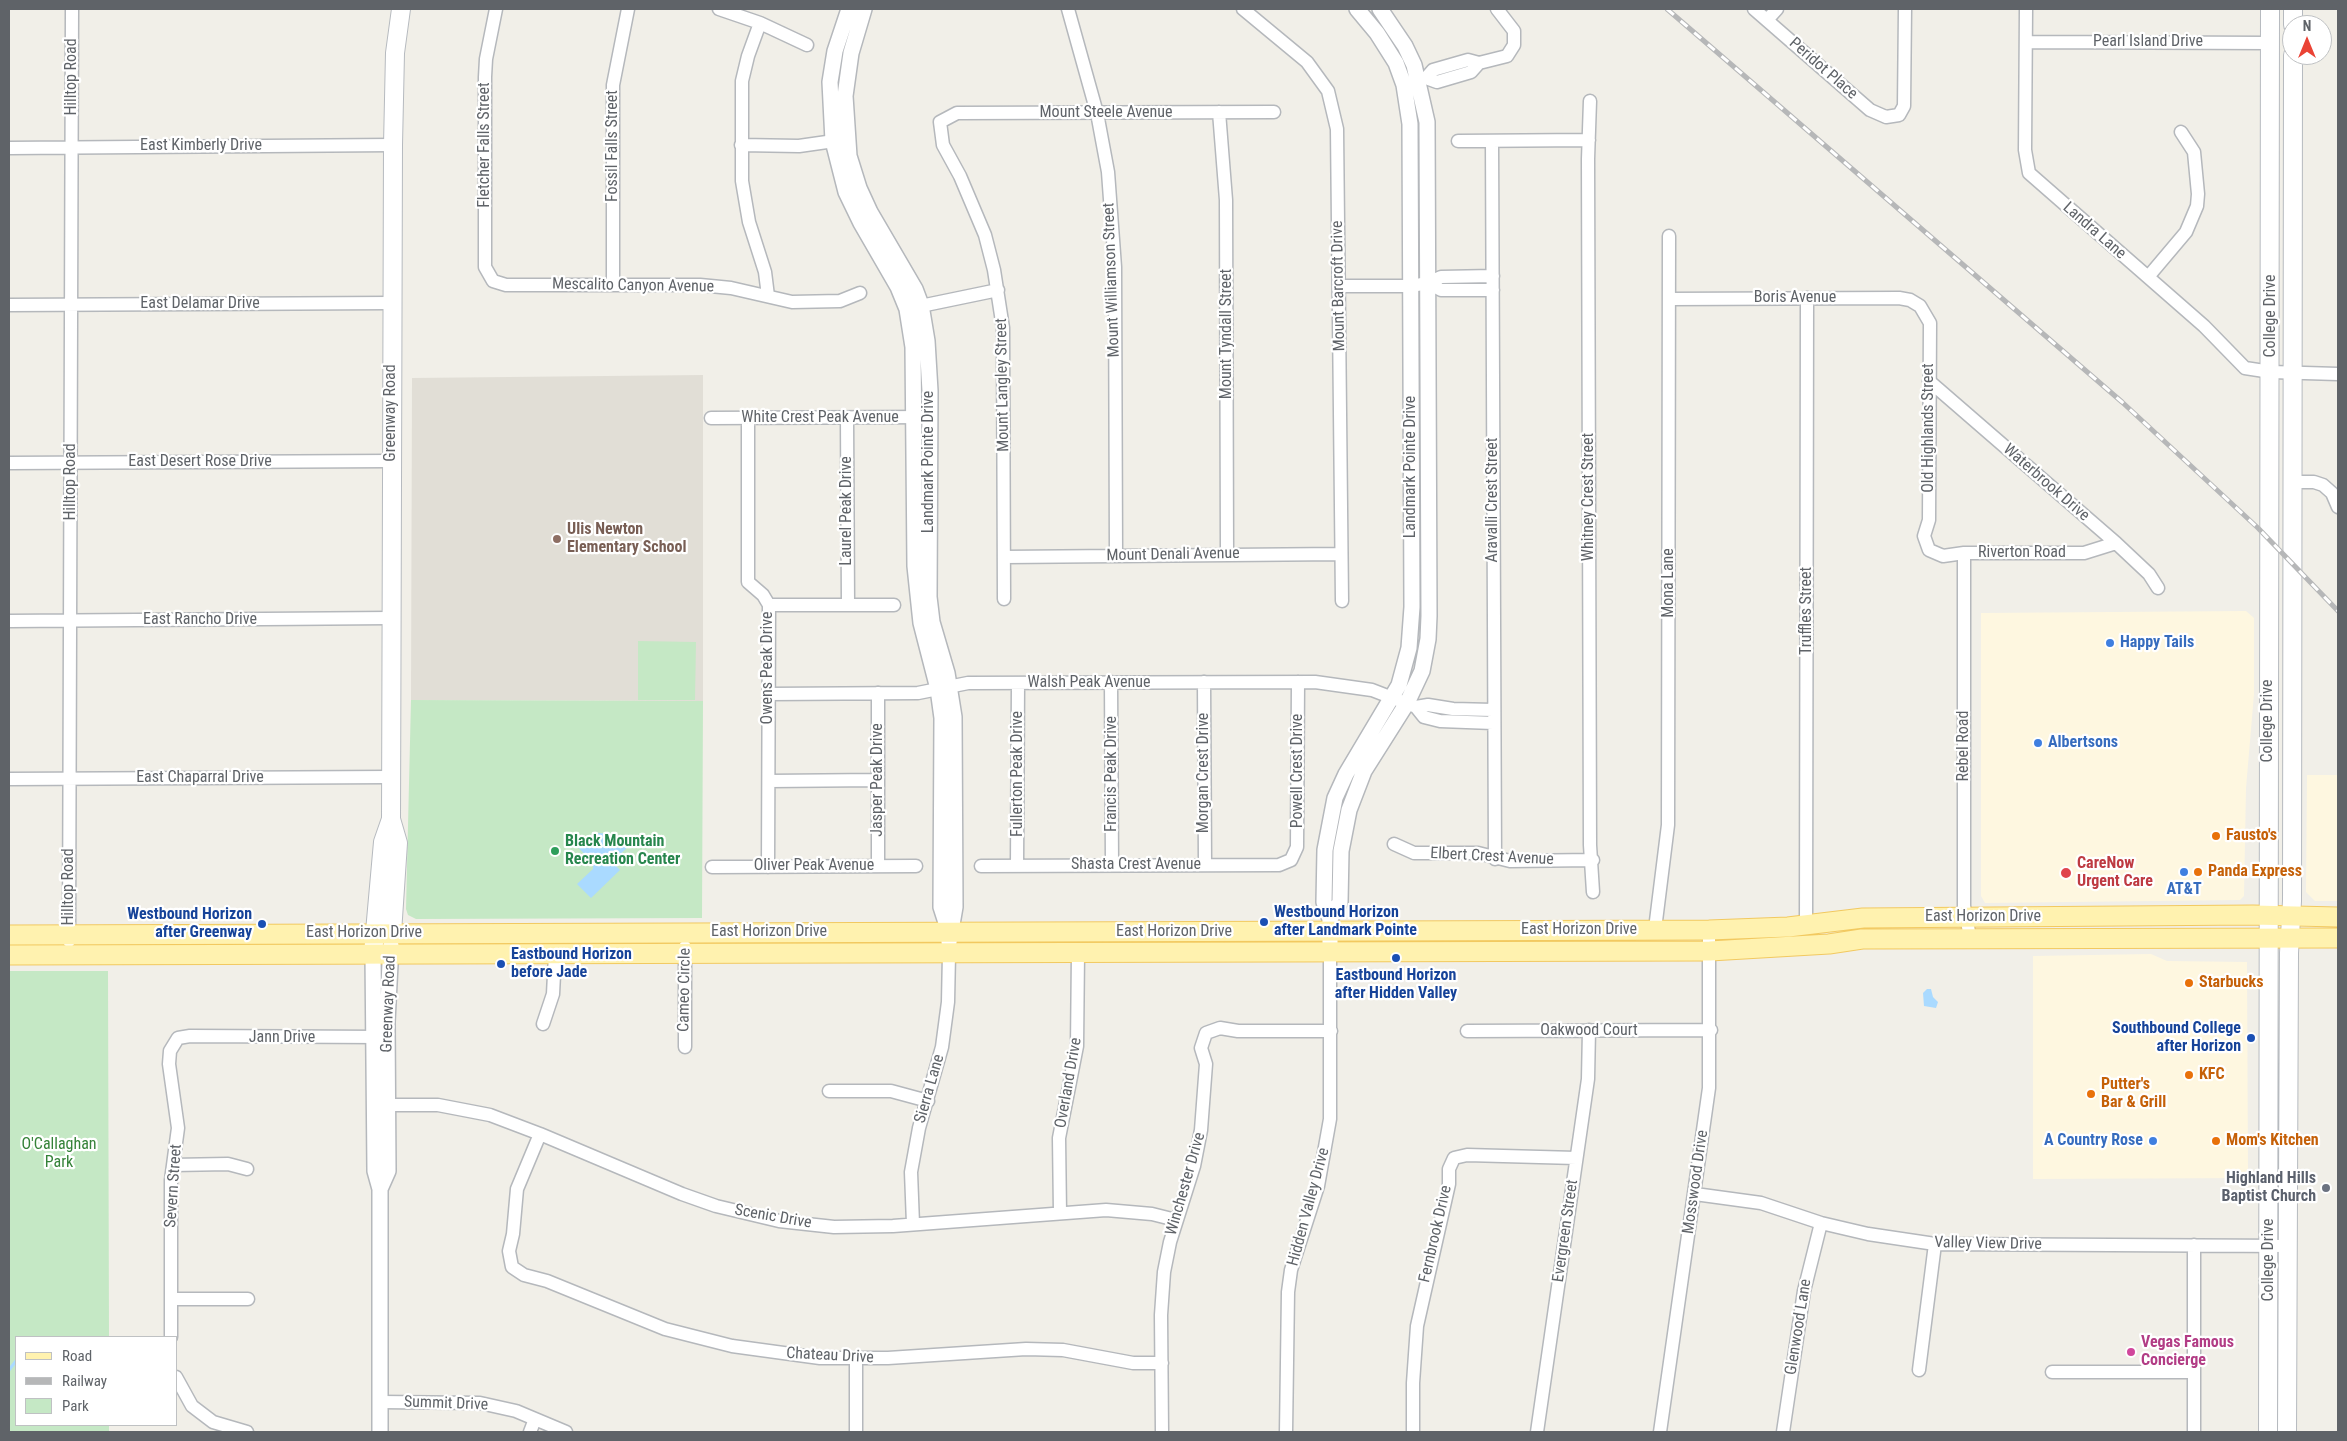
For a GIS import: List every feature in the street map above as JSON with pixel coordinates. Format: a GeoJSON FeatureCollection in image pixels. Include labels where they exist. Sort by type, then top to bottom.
{"type":"FeatureCollection","features":[{"type":"Feature","properties":{"kind":"main road","name":"Greenway Road"},"geometry":{"type":"LineString","coordinates":[[381,944],[398,843],[391,819],[390,776],[391,303],[392,145],[395,53],[401,9]]}},
{"type":"Feature","properties":{"kind":"main road","name":"College Drive"},"geometry":{"type":"LineString","coordinates":[[2268,1432],[2270,916],[2268,668],[2271,372],[2270,9]]}},
{"type":"Feature","properties":{"kind":"main road","name":"College Drive"},"geometry":{"type":"LineString","coordinates":[[2288,1432],[2287,1246],[2292,916],[2293,65]]}},
{"type":"Feature","properties":{"kind":"main road"},"geometry":{"type":"LineString","coordinates":[[2268,668],[2292,669]]}},
{"type":"Feature","properties":{"kind":"main road","name":"East Horizon Drive"},"geometry":{"type":"LineString","coordinates":[[381,944],[687,932],[949,932],[1330,925],[1709,930],[1806,925],[1863,918],[2338,917]]}},
{"type":"Feature","properties":{"kind":"main road"},"geometry":{"type":"LineString","coordinates":[[1566,951],[1572,946],[1588,941],[1641,939],[1651,936],[1655,930]]}},
{"type":"Feature","properties":{"kind":"main road","name":"East Horizon Drive"},"geometry":{"type":"LineString","coordinates":[[9,935],[381,944],[555,955],[1710,951],[1829,944],[1862,939],[2338,938]]}},
{"type":"Feature","properties":{"kind":"main road"},"geometry":{"type":"LineString","coordinates":[[9,944],[65,943],[69,935]]}},
{"type":"Feature","properties":{"kind":"main road"},"geometry":{"type":"LineString","coordinates":[[9,955],[210,954],[234,946],[381,944]]}},
{"type":"Feature","properties":{"kind":"main road"},"geometry":{"type":"LineString","coordinates":[[2269,1087],[2275,1089],[2278,1093],[2280,1132],[2288,1157]]}},
{"type":"Feature","properties":{"kind":"street","name":"Hilltop Road"},"geometry":{"type":"LineString","coordinates":[[69,955],[72,9]]}},
{"type":"Feature","properties":{"kind":"street","name":"Fletcher Falls Street"},"geometry":{"type":"LineString","coordinates":[[493,281],[485,267],[485,77],[486,59],[496,9]]}},
{"type":"Feature","properties":{"kind":"street","name":"Fossil Falls Street"},"geometry":{"type":"LineString","coordinates":[[613,285],[613,85],[628,9]]}},
{"type":"Feature","properties":{"kind":"street"},"geometry":{"type":"LineString","coordinates":[[719,9],[760,23],[808,45]]}},
{"type":"Feature","properties":{"kind":"street","name":"Landmark Pointe Drive"},"geometry":{"type":"LineString","coordinates":[[849,9],[835,51],[830,82],[840,140],[870,212],[907,272],[914,307],[928,349],[922,417],[929,596],[944,687],[954,717],[955,907],[949,932],[949,954]]}},
{"type":"Feature","properties":{"kind":"street","name":"Landmark Pointe Drive"},"geometry":{"type":"LineString","coordinates":[[840,140],[847,73],[855,35],[864,9]]}},
{"type":"Feature","properties":{"kind":"street","name":"Mount Williamson Street"},"geometry":{"type":"LineString","coordinates":[[1068,9],[1098,113],[1108,172],[1115,267],[1116,556]]}},
{"type":"Feature","properties":{"kind":"street","name":"Mount Barcroft Drive"},"geometry":{"type":"LineString","coordinates":[[1243,9],[1307,62],[1328,91],[1337,129],[1342,601]]}},
{"type":"Feature","properties":{"kind":"street","name":"Landmark Pointe Drive"},"geometry":{"type":"LineString","coordinates":[[1357,9],[1387,47],[1404,85],[1410,124],[1411,624],[1405,668],[1405,702]]}},
{"type":"Feature","properties":{"kind":"street","name":"Landmark Pointe Drive"},"geometry":{"type":"LineString","coordinates":[[1330,952],[1330,925],[1340,902],[1341,851],[1349,810],[1364,771],[1422,671],[1429,624],[1427,122],[1422,80],[1405,46],[1380,9]]}},
{"type":"Feature","properties":{"kind":"street"},"geometry":{"type":"LineString","coordinates":[[1404,85],[1422,80],[1433,70],[1457,63],[1468,60],[1479,63],[1507,56],[1514,45],[1514,31],[1497,9]]}},
{"type":"Feature","properties":{"kind":"street","name":"Peridot Place"},"geometry":{"type":"LineString","coordinates":[[1754,9],[1870,110],[1886,116],[1899,115],[1904,106],[1906,9]]}},
{"type":"Feature","properties":{"kind":"street"},"geometry":{"type":"LineString","coordinates":[[1767,20],[1777,9]]}},
{"type":"Feature","properties":{"kind":"street","name":"Landra Lane"},"geometry":{"type":"LineString","coordinates":[[2026,9],[2025,150],[2029,173],[2204,326],[2245,368],[2271,372],[2338,374]]}},
{"type":"Feature","properties":{"kind":"street"},"geometry":{"type":"LineString","coordinates":[[760,23],[748,56],[742,81],[742,181],[749,222],[765,272],[768,296]]}},
{"type":"Feature","properties":{"kind":"street","name":"Pearl Island Drive"},"geometry":{"type":"LineString","coordinates":[[2026,42],[2270,43]]}},
{"type":"Feature","properties":{"kind":"street","name":"Whitney Crest Street"},"geometry":{"type":"LineString","coordinates":[[1590,101],[1590,845],[1593,860],[1593,892]]}},
{"type":"Feature","properties":{"kind":"street","name":"Mount Tyndall Street"},"geometry":{"type":"LineString","coordinates":[[1219,112],[1226,200],[1228,555]]}},
{"type":"Feature","properties":{"kind":"street","name":"Mount Steele Avenue"},"geometry":{"type":"LineString","coordinates":[[940,122],[957,113],[1274,112]]}},
{"type":"Feature","properties":{"kind":"street","name":"Mount Langley Street"},"geometry":{"type":"LineString","coordinates":[[940,122],[942,145],[960,176],[985,235],[998,290],[1004,328],[1004,599]]}},
{"type":"Feature","properties":{"kind":"street"},"geometry":{"type":"LineString","coordinates":[[2148,278],[2186,232],[2197,206],[2198,194],[2194,152],[2181,132]]}},
{"type":"Feature","properties":{"kind":"street"},"geometry":{"type":"LineString","coordinates":[[741,145],[799,146],[840,140]]}},
{"type":"Feature","properties":{"kind":"street"},"geometry":{"type":"LineString","coordinates":[[1458,141],[1589,140]]}},
{"type":"Feature","properties":{"kind":"street","name":"Aravalli Crest Street"},"geometry":{"type":"LineString","coordinates":[[1492,141],[1495,859]]}},
{"type":"Feature","properties":{"kind":"street","name":"East Kimberly Drive"},"geometry":{"type":"LineString","coordinates":[[9,148],[392,145]]}},
{"type":"Feature","properties":{"kind":"street","name":"Mona Lane"},"geometry":{"type":"LineString","coordinates":[[1655,930],[1668,825],[1669,236]]}},
{"type":"Feature","properties":{"kind":"street"},"geometry":{"type":"LineString","coordinates":[[1338,286],[1411,286],[1428,283],[1442,277],[1493,276]]}},
{"type":"Feature","properties":{"kind":"street","name":"Mescalito Canyon Avenue"},"geometry":{"type":"LineString","coordinates":[[493,281],[506,286],[700,285],[768,296],[792,302],[840,301],[860,293]]}},
{"type":"Feature","properties":{"kind":"street"},"geometry":{"type":"LineString","coordinates":[[1428,283],[1441,290],[1493,290]]}},
{"type":"Feature","properties":{"kind":"street"},"geometry":{"type":"LineString","coordinates":[[914,307],[998,290]]}},
{"type":"Feature","properties":{"kind":"street","name":"Truffles Street"},"geometry":{"type":"LineString","coordinates":[[1806,925],[1808,298]]}},
{"type":"Feature","properties":{"kind":"street","name":"Boris Avenue"},"geometry":{"type":"LineString","coordinates":[[1669,299],[1899,298],[1910,300],[1920,306]]}},
{"type":"Feature","properties":{"kind":"street","name":"East Delamar Drive"},"geometry":{"type":"LineString","coordinates":[[9,305],[391,303]]}},
{"type":"Feature","properties":{"kind":"street","name":"Old Highlands Street"},"geometry":{"type":"LineString","coordinates":[[1920,306],[1930,323],[1929,520],[1924,536],[1929,550]]}},
{"type":"Feature","properties":{"kind":"street","name":"Waterbrook Drive"},"geometry":{"type":"LineString","coordinates":[[1929,381],[2116,543],[2149,574],[2158,588]]}},
{"type":"Feature","properties":{"kind":"street","name":"White Crest Peak Avenue"},"geometry":{"type":"LineString","coordinates":[[711,418],[922,417]]}},
{"type":"Feature","properties":{"kind":"street","name":"Owens Peak Drive"},"geometry":{"type":"LineString","coordinates":[[748,418],[748,582],[754,590],[763,595],[769,605],[768,867]]}},
{"type":"Feature","properties":{"kind":"street","name":"Laurel Peak Drive"},"geometry":{"type":"LineString","coordinates":[[847,418],[848,605]]}},
{"type":"Feature","properties":{"kind":"street","name":"East Desert Rose Drive"},"geometry":{"type":"LineString","coordinates":[[9,463],[391,461]]}},
{"type":"Feature","properties":{"kind":"street"},"geometry":{"type":"LineString","coordinates":[[2291,482],[2314,482],[2323,485],[2332,493],[2338,507]]}},
{"type":"Feature","properties":{"kind":"street","name":"Riverton Road"},"geometry":{"type":"LineString","coordinates":[[1929,550],[1943,556],[1964,553],[2084,553],[2116,543]]}},
{"type":"Feature","properties":{"kind":"street","name":"Rebel Road"},"geometry":{"type":"LineString","coordinates":[[1964,553],[1965,917],[1970,938]]}},
{"type":"Feature","properties":{"kind":"street","name":"Mount Denali Avenue"},"geometry":{"type":"LineString","coordinates":[[1005,557],[1341,554]]}},
{"type":"Feature","properties":{"kind":"street"},"geometry":{"type":"LineString","coordinates":[[769,605],[894,605]]}},
{"type":"Feature","properties":{"kind":"street","name":"East Rancho Drive"},"geometry":{"type":"LineString","coordinates":[[9,621],[391,618]]}},
{"type":"Feature","properties":{"kind":"street","name":"Francis Peak Drive"},"geometry":{"type":"LineString","coordinates":[[1112,682],[1112,865]]}},
{"type":"Feature","properties":{"kind":"street","name":"Morgan Crest Drive"},"geometry":{"type":"LineString","coordinates":[[1204,682],[1205,865]]}},
{"type":"Feature","properties":{"kind":"street","name":"Walsh Peak Avenue"},"geometry":{"type":"LineString","coordinates":[[769,694],[918,693],[968,683],[1298,682],[1343,684],[1372,690],[1405,702]]}},
{"type":"Feature","properties":{"kind":"street","name":"Powell Crest Drive"},"geometry":{"type":"LineString","coordinates":[[1290,860],[1297,847],[1298,682]]}},
{"type":"Feature","properties":{"kind":"street","name":"Fullerton Peak Drive"},"geometry":{"type":"LineString","coordinates":[[1018,683],[1018,866]]}},
{"type":"Feature","properties":{"kind":"street","name":"Jasper Peak Drive"},"geometry":{"type":"LineString","coordinates":[[878,693],[878,866]]}},
{"type":"Feature","properties":{"kind":"street"},"geometry":{"type":"LineString","coordinates":[[1405,702],[1453,709],[1493,710]]}},
{"type":"Feature","properties":{"kind":"street"},"geometry":{"type":"LineString","coordinates":[[1405,702],[1424,717],[1440,721],[1493,723]]}},
{"type":"Feature","properties":{"kind":"street","name":"East Chaparral Drive"},"geometry":{"type":"LineString","coordinates":[[9,778],[390,776]]}},
{"type":"Feature","properties":{"kind":"street"},"geometry":{"type":"LineString","coordinates":[[769,781],[878,780]]}},
{"type":"Feature","properties":{"kind":"street","name":"Elbert Crest Avenue"},"geometry":{"type":"LineString","coordinates":[[1394,844],[1414,853],[1478,853],[1495,859],[1593,860]]}},
{"type":"Feature","properties":{"kind":"street","name":"Shasta Crest Avenue"},"geometry":{"type":"LineString","coordinates":[[981,866],[1280,865],[1290,860]]}},
{"type":"Feature","properties":{"kind":"street","name":"Oliver Peak Avenue"},"geometry":{"type":"LineString","coordinates":[[712,867],[916,866]]}},
{"type":"Feature","properties":{"kind":"street","name":"Mosswood Drive"},"geometry":{"type":"LineString","coordinates":[[1660,1432],[1709,1088],[1709,930]]}},
{"type":"Feature","properties":{"kind":"street","name":"Cameo Circle"},"geometry":{"type":"LineString","coordinates":[[685,1047],[684,954],[687,932]]}},
{"type":"Feature","properties":{"kind":"street","name":"Greenway Road"},"geometry":{"type":"LineString","coordinates":[[380,1432],[380,1189],[374,1171],[380,1038],[381,944]]}},
{"type":"Feature","properties":{"kind":"street","name":"Hidden Valley Drive"},"geometry":{"type":"LineString","coordinates":[[1286,1432],[1288,1292],[1291,1270],[1318,1186],[1327,1140],[1331,1100],[1330,952]]}},
{"type":"Feature","properties":{"kind":"street","name":"Overland Drive"},"geometry":{"type":"LineString","coordinates":[[1060,1213],[1059,1138],[1077,1046],[1078,953]]}},
{"type":"Feature","properties":{"kind":"street","name":"Sierra Lane"},"geometry":{"type":"LineString","coordinates":[[913,1224],[911,1172],[919,1128],[942,1047],[948,1002],[949,954]]}},
{"type":"Feature","properties":{"kind":"street"},"geometry":{"type":"LineString","coordinates":[[543,1024],[553,994],[555,955]]}},
{"type":"Feature","properties":{"kind":"street","name":"Winchester Drive"},"geometry":{"type":"LineString","coordinates":[[1162,1432],[1162,1294],[1170,1242],[1194,1166],[1201,1130],[1206,1064],[1202,1048],[1206,1033],[1220,1028],[1238,1031],[1331,1031]]}},
{"type":"Feature","properties":{"kind":"street","name":"Evergreen Street"},"geometry":{"type":"LineString","coordinates":[[1537,1432],[1588,1078],[1589,1030]]}},
{"type":"Feature","properties":{"kind":"street","name":"Oakwood Court"},"geometry":{"type":"LineString","coordinates":[[1467,1031],[1710,1030]]}},
{"type":"Feature","properties":{"kind":"street","name":"Jann Drive"},"geometry":{"type":"LineString","coordinates":[[178,1038],[190,1036],[380,1038]]}},
{"type":"Feature","properties":{"kind":"street","name":"Severn Street"},"geometry":{"type":"LineString","coordinates":[[171,1336],[173,1165],[178,1128],[169,1064],[170,1050],[178,1038]]}},
{"type":"Feature","properties":{"kind":"street","name":"Greenway Road"},"geometry":{"type":"LineString","coordinates":[[380,1038],[388,1105],[388,1171],[380,1189]]}},
{"type":"Feature","properties":{"kind":"street"},"geometry":{"type":"LineString","coordinates":[[829,1091],[891,1090],[928,1101]]}},
{"type":"Feature","properties":{"kind":"street","name":"Scenic Drive"},"geometry":{"type":"LineString","coordinates":[[388,1105],[457,1107],[509,1121],[682,1194],[748,1214],[779,1221],[834,1227],[913,1224],[1126,1210],[1176,1220]]}},
{"type":"Feature","properties":{"kind":"street","name":"Chateau Drive"},"geometry":{"type":"LineString","coordinates":[[540,1134],[518,1189],[514,1234],[509,1252],[512,1267],[524,1275],[546,1281],[630,1316],[701,1339],[792,1356],[856,1359],[1026,1349],[1063,1350],[1133,1363],[1162,1363]]}},
{"type":"Feature","properties":{"kind":"street","name":"Fernbrook Drive"},"geometry":{"type":"LineString","coordinates":[[1413,1432],[1414,1353],[1418,1318],[1448,1184],[1449,1169],[1454,1158],[1467,1155],[1576,1158]]}},
{"type":"Feature","properties":{"kind":"street"},"geometry":{"type":"LineString","coordinates":[[173,1165],[228,1164],[247,1169]]}},
{"type":"Feature","properties":{"kind":"street","name":"Valley View Drive"},"geometry":{"type":"LineString","coordinates":[[1694,1194],[1760,1203],[1821,1223],[1868,1234],[1935,1244],[2287,1246]]}},
{"type":"Feature","properties":{"kind":"street","name":"Glenwood Lane"},"geometry":{"type":"LineString","coordinates":[[1783,1432],[1804,1291],[1821,1223]]}},
{"type":"Feature","properties":{"kind":"street"},"geometry":{"type":"LineString","coordinates":[[1919,1370],[1935,1244]]}},
{"type":"Feature","properties":{"kind":"street"},"geometry":{"type":"LineString","coordinates":[[2194,1245],[2194,1432]]}},
{"type":"Feature","properties":{"kind":"street"},"geometry":{"type":"LineString","coordinates":[[171,1299],[248,1299]]}},
{"type":"Feature","properties":{"kind":"street"},"geometry":{"type":"LineString","coordinates":[[856,1359],[856,1432]]}},
{"type":"Feature","properties":{"kind":"street"},"geometry":{"type":"LineString","coordinates":[[2052,1372],[2194,1372]]}},
{"type":"Feature","properties":{"kind":"street"},"geometry":{"type":"LineString","coordinates":[[178,1381],[192,1406],[213,1422],[247,1432]]}},
{"type":"Feature","properties":{"kind":"street","name":"Summit Drive"},"geometry":{"type":"LineString","coordinates":[[380,1402],[480,1403],[498,1406],[566,1432]]}},
{"type":"Feature","properties":{"kind":"street"},"geometry":{"type":"LineString","coordinates":[[530,1432],[535,1419]]}},
{"type":"Feature","properties":{"kind":"shaded area","name":"Ulis Newton Elementary School"},"geometry":{"type":"Polygon","coordinates":[[[703,375],[703,701],[411,700],[412,378],[703,375]]]}},
{"type":"Feature","properties":{"kind":"shaded area"},"geometry":{"type":"Polygon","coordinates":[[[2246,611],[2254,618],[2254,694],[2246,788],[2244,896],[2240,900],[1985,903],[1981,896],[1981,613],[2246,611]]]}},
{"type":"Feature","properties":{"kind":"shaded area"},"geometry":{"type":"Polygon","coordinates":[[[2307,775],[2338,775],[2338,901],[2315,901],[2306,892],[2307,775]]]}},
{"type":"Feature","properties":{"kind":"shaded area"},"geometry":{"type":"Polygon","coordinates":[[[2151,954],[2167,961],[2247,962],[2248,1178],[2033,1179],[2033,956],[2151,954]]]}},
{"type":"Feature","properties":{"kind":"green space"},"geometry":{"type":"Polygon","coordinates":[[[638,641],[696,642],[695,700],[638,700],[638,641]]]}},
{"type":"Feature","properties":{"kind":"green space","name":"Black Mountain Recreation Center"},"geometry":{"type":"Polygon","coordinates":[[[411,700],[703,701],[702,918],[416,919],[408,915],[406,909],[411,700]]]}},
{"type":"Feature","properties":{"kind":"green space","name":"O'Callaghan Park"},"geometry":{"type":"Polygon","coordinates":[[[9,971],[108,971],[109,1336],[15,1336],[15,1426],[109,1426],[109,1432],[9,1432],[9,971]]]}},
{"type":"Feature","properties":{"kind":"water"},"geometry":{"type":"Polygon","coordinates":[[[597,833],[615,834],[631,844],[612,862],[620,870],[591,898],[577,884],[593,869],[593,863],[575,844],[597,833]]]}},
{"type":"Feature","properties":{"kind":"water"},"geometry":{"type":"Polygon","coordinates":[[[1927,989],[1931,989],[1933,997],[1938,1002],[1936,1008],[1924,1006],[1923,993],[1927,989]]]}},
{"type":"Feature","properties":{"kind":"waterway"},"geometry":{"type":"LineString","coordinates":[[9,1370],[15,1362]]}},
{"type":"Feature","properties":{"kind":"railway"},"geometry":{"type":"LineString","coordinates":[[1667,9],[2122,402],[2258,528],[2338,611]]}},
{"type":"Feature","properties":{"kind":"place","name":"Ulis Newton Elementary School"},"geometry":{"type":"Point","coordinates":[557,539]}},
{"type":"Feature","properties":{"kind":"place","name":"Happy Tails"},"geometry":{"type":"Point","coordinates":[2110,643]}},
{"type":"Feature","properties":{"kind":"place","name":"Albertsons"},"geometry":{"type":"Point","coordinates":[2038,743]}},
{"type":"Feature","properties":{"kind":"place","name":"Fausto's"},"geometry":{"type":"Point","coordinates":[2216,836]}},
{"type":"Feature","properties":{"kind":"place","name":"Black Mountain Recreation Center"},"geometry":{"type":"Point","coordinates":[555,851]}},
{"type":"Feature","properties":{"kind":"place","name":"AT&T"},"geometry":{"type":"Point","coordinates":[2184,872]}},
{"type":"Feature","properties":{"kind":"place","name":"Panda Express"},"geometry":{"type":"Point","coordinates":[2198,872]}},
{"type":"Feature","properties":{"kind":"place","name":"CareNow Urgent Care"},"geometry":{"type":"Point","coordinates":[2066,873]}},
{"type":"Feature","properties":{"kind":"place","name":"Westbound Horizon after Landmark Pointe"},"geometry":{"type":"Point","coordinates":[1264,922]}},
{"type":"Feature","properties":{"kind":"place","name":"Westbound Horizon after Greenway"},"geometry":{"type":"Point","coordinates":[262,924]}},
{"type":"Feature","properties":{"kind":"place","name":"Eastbound Horizon after Hidden Valley"},"geometry":{"type":"Point","coordinates":[1396,958]}},
{"type":"Feature","properties":{"kind":"place","name":"Eastbound Horizon before Jade"},"geometry":{"type":"Point","coordinates":[501,964]}},
{"type":"Feature","properties":{"kind":"place","name":"Starbucks"},"geometry":{"type":"Point","coordinates":[2189,983]}},
{"type":"Feature","properties":{"kind":"place","name":"Southbound College after Horizon"},"geometry":{"type":"Point","coordinates":[2251,1038]}},
{"type":"Feature","properties":{"kind":"place","name":"KFC"},"geometry":{"type":"Point","coordinates":[2189,1075]}},
{"type":"Feature","properties":{"kind":"place","name":"Putter's Bar & Grill"},"geometry":{"type":"Point","coordinates":[2091,1094]}},
{"type":"Feature","properties":{"kind":"place","name":"A Country Rose"},"geometry":{"type":"Point","coordinates":[2153,1141]}},
{"type":"Feature","properties":{"kind":"place","name":"Mom's Kitchen"},"geometry":{"type":"Point","coordinates":[2216,1141]}},
{"type":"Feature","properties":{"kind":"place","name":"Highland Hills Baptist Church"},"geometry":{"type":"Point","coordinates":[2326,1188]}},
{"type":"Feature","properties":{"kind":"place","name":"Vegas Famous Concierge"},"geometry":{"type":"Point","coordinates":[2131,1352]}}]}
